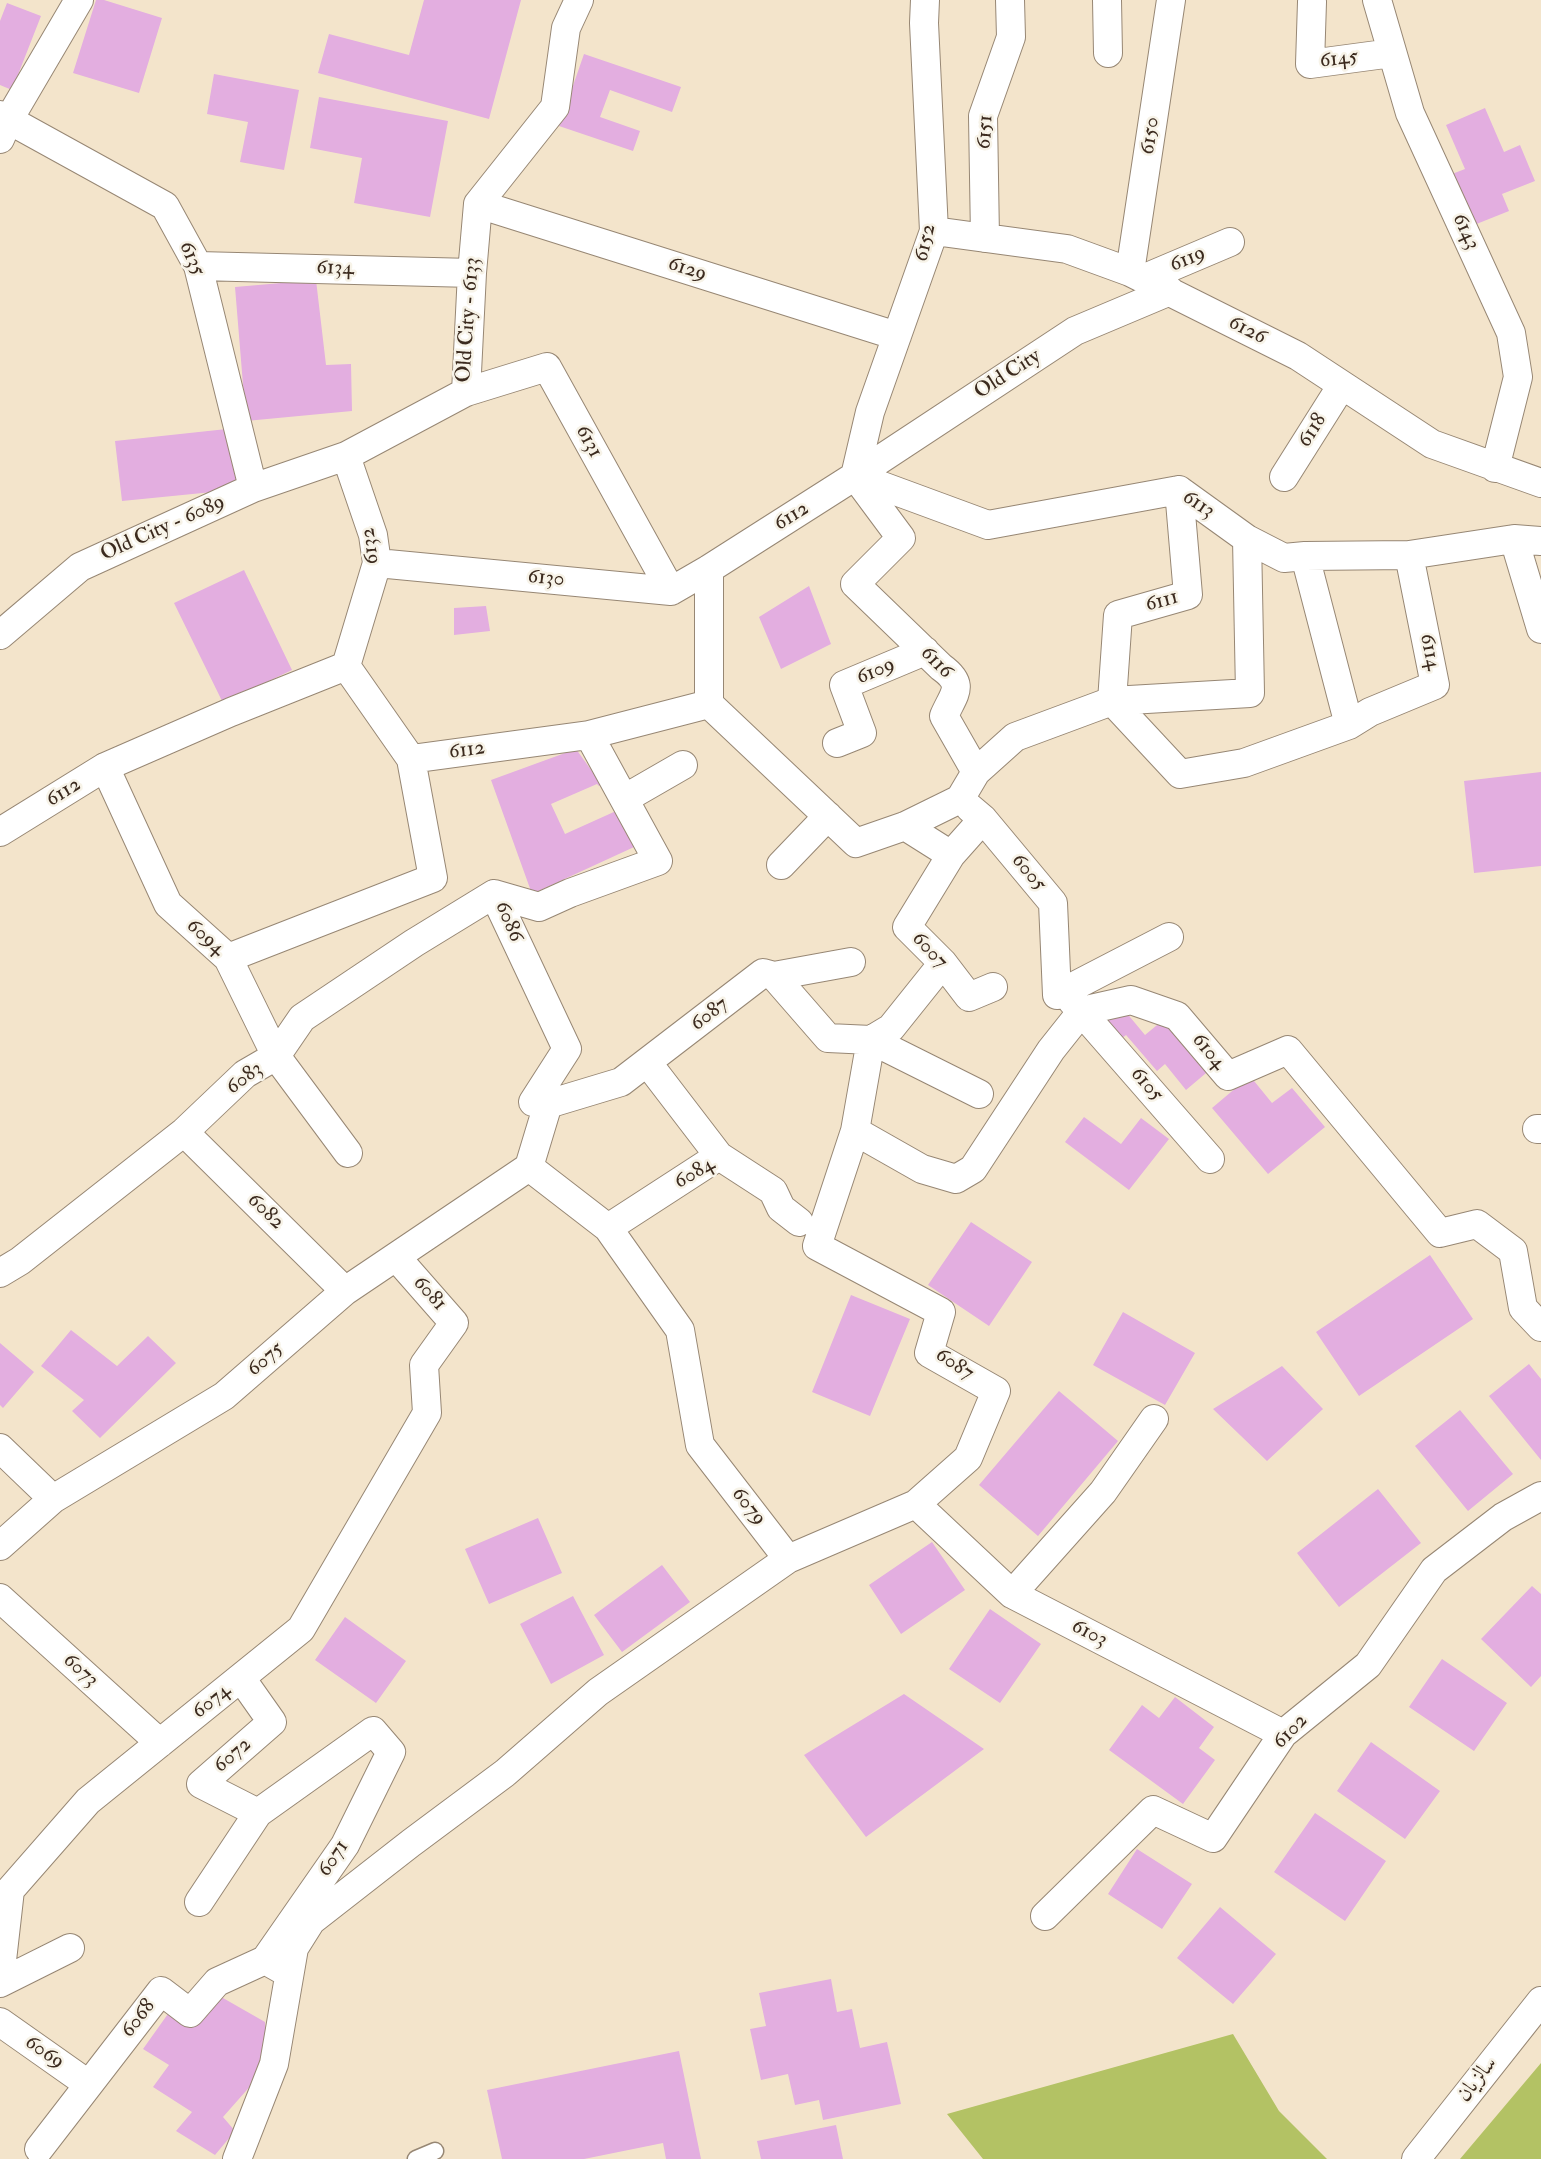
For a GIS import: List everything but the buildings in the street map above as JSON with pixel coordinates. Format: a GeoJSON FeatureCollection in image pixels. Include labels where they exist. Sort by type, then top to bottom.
{"type":"FeatureCollection","features":[{"type":"Feature","properties":{"kind":"street"},"geometry":{"type":"LineString","coordinates":[[3,125],[78,0]]}},
{"type":"Feature","properties":{"kind":"street"},"geometry":{"type":"LineString","coordinates":[[478,204],[555,107],[566,28],[579,0]]}},
{"type":"Feature","properties":{"kind":"street","name":"6152"},"geometry":{"type":"LineString","coordinates":[[855,476],[870,412],[934,231],[924,23],[925,0]]}},
{"type":"Feature","properties":{"kind":"street","name":"6151"},"geometry":{"type":"LineString","coordinates":[[985,238],[983,116],[1011,37],[1010,0]]}},
{"type":"Feature","properties":{"kind":"street"},"geometry":{"type":"LineString","coordinates":[[1107,0],[1108,53]]}},
{"type":"Feature","properties":{"kind":"street","name":"6150"},"geometry":{"type":"LineString","coordinates":[[1138,275],[1171,0]]}},
{"type":"Feature","properties":{"kind":"street","name":"6143"},"geometry":{"type":"LineString","coordinates":[[1377,0],[1410,113],[1511,333],[1518,377],[1495,468]]}},
{"type":"Feature","properties":{"kind":"street","name":"6145"},"geometry":{"type":"LineString","coordinates":[[1305,1],[1310,64],[1392,53]]}},
{"type":"Feature","properties":{"kind":"street","name":"6135"},"geometry":{"type":"LineString","coordinates":[[3,125],[165,206],[198,266],[253,488]]}},
{"type":"Feature","properties":{"kind":"street","name":"Old City - 6133"},"geometry":{"type":"LineString","coordinates":[[346,456],[466,392],[472,272],[478,204]]}},
{"type":"Feature","properties":{"kind":"street","name":"6129"},"geometry":{"type":"LineString","coordinates":[[478,204],[897,336]]}},
{"type":"Feature","properties":{"kind":"street","name":"6126"},"geometry":{"type":"LineString","coordinates":[[934,231],[1067,249],[1138,275],[1298,356],[1432,444],[1541,483]]}},
{"type":"Feature","properties":{"kind":"street","name":"6119"},"geometry":{"type":"LineString","coordinates":[[1138,275],[1230,242]]}},
{"type":"Feature","properties":{"kind":"street","name":"6134"},"geometry":{"type":"LineString","coordinates":[[198,266],[472,272]]}},
{"type":"Feature","properties":{"kind":"street","name":"Old City"},"geometry":{"type":"LineString","coordinates":[[855,476],[1075,332],[1170,291]]}},
{"type":"Feature","properties":{"kind":"street","name":"6131"},"geometry":{"type":"LineString","coordinates":[[466,392],[546,367],[671,591]]}},
{"type":"Feature","properties":{"kind":"street","name":"6118"},"geometry":{"type":"LineString","coordinates":[[1284,477],[1342,385]]}},
{"type":"Feature","properties":{"kind":"street","name":"Old City - 6089"},"geometry":{"type":"LineString","coordinates":[[0,635],[80,567],[253,488],[346,456]]}},
{"type":"Feature","properties":{"kind":"street","name":"6132"},"geometry":{"type":"LineString","coordinates":[[346,456],[373,534],[377,563],[346,666]]}},
{"type":"Feature","properties":{"kind":"street","name":"6113"},"geometry":{"type":"LineString","coordinates":[[855,476],[988,525],[1179,490],[1247,539],[1284,558],[1409,555],[1514,539],[1541,541]]}},
{"type":"Feature","properties":{"kind":"street","name":"6112"},"geometry":{"type":"LineString","coordinates":[[709,569],[855,476]]}},
{"type":"Feature","properties":{"kind":"street","name":"6116"},"geometry":{"type":"LineString","coordinates":[[855,476],[901,538],[855,584],[941,668],[952,675],[956,681],[957,687],[944,716],[976,772]]}},
{"type":"Feature","properties":{"kind":"street","name":"6111"},"geometry":{"type":"LineString","coordinates":[[1112,701],[1118,615],[1188,594],[1179,490]]}},
{"type":"Feature","properties":{"kind":"street"},"geometry":{"type":"LineString","coordinates":[[709,569],[709,704],[856,843],[905,826],[960,799],[976,772],[1014,737],[1112,701],[1250,693],[1247,539]]}},
{"type":"Feature","properties":{"kind":"street"},"geometry":{"type":"LineString","coordinates":[[1514,539],[1541,629]]}},
{"type":"Feature","properties":{"kind":"street","name":"6114"},"geometry":{"type":"LineString","coordinates":[[1349,725],[1370,712],[1435,684],[1409,555]]}},
{"type":"Feature","properties":{"kind":"street"},"geometry":{"type":"LineString","coordinates":[[1112,701],[1180,774],[1244,763],[1349,725],[1305,556]]}},
{"type":"Feature","properties":{"kind":"street","name":"6130"},"geometry":{"type":"LineString","coordinates":[[377,563],[671,591]]}},
{"type":"Feature","properties":{"kind":"street"},"geometry":{"type":"LineString","coordinates":[[671,591],[709,569]]}},
{"type":"Feature","properties":{"kind":"street","name":"6109"},"geometry":{"type":"LineString","coordinates":[[837,743],[862,733],[844,685],[925,651]]}},
{"type":"Feature","properties":{"kind":"street"},"geometry":{"type":"LineString","coordinates":[[228,958],[433,878],[411,759],[346,666]]}},
{"type":"Feature","properties":{"kind":"street","name":"6112"},"geometry":{"type":"LineString","coordinates":[[0,832],[105,767],[231,712],[346,666]]}},
{"type":"Feature","properties":{"kind":"street","name":"6112"},"geometry":{"type":"LineString","coordinates":[[411,759],[589,734],[709,704]]}},
{"type":"Feature","properties":{"kind":"street","name":"6086"},"geometry":{"type":"LineString","coordinates":[[494,894],[539,907],[570,893],[658,861],[589,734]]}},
{"type":"Feature","properties":{"kind":"street"},"geometry":{"type":"LineString","coordinates":[[624,799],[684,765]]}},
{"type":"Feature","properties":{"kind":"street","name":"6094"},"geometry":{"type":"LineString","coordinates":[[105,767],[168,904],[228,958],[276,1056],[348,1153]]}},
{"type":"Feature","properties":{"kind":"street","name":"6005"},"geometry":{"type":"LineString","coordinates":[[960,799],[983,819],[1053,903],[1057,995]]}},
{"type":"Feature","properties":{"kind":"street"},"geometry":{"type":"LineString","coordinates":[[780,865],[828,816]]}},
{"type":"Feature","properties":{"kind":"street","name":"6007"},"geometry":{"type":"LineString","coordinates":[[983,819],[951,855],[907,927],[943,963],[969,997],[993,987]]}},
{"type":"Feature","properties":{"kind":"street"},"geometry":{"type":"LineString","coordinates":[[905,826],[951,855]]}},
{"type":"Feature","properties":{"kind":"street","name":"6086"},"geometry":{"type":"LineString","coordinates":[[494,894],[567,1049],[533,1102],[548,1104]]}},
{"type":"Feature","properties":{"kind":"street","name":"6083"},"geometry":{"type":"LineString","coordinates":[[0,1273],[20,1261],[184,1132],[245,1074],[276,1056],[302,1018],[414,943],[494,894]]}},
{"type":"Feature","properties":{"kind":"street"},"geometry":{"type":"LineString","coordinates":[[1057,995],[1169,937]]}},
{"type":"Feature","properties":{"kind":"street","name":"6087"},"geometry":{"type":"LineString","coordinates":[[548,1104],[621,1082],[764,973],[774,976],[850,962]]}},
{"type":"Feature","properties":{"kind":"street"},"geometry":{"type":"LineString","coordinates":[[870,1040],[892,1028],[943,963]]}},
{"type":"Feature","properties":{"kind":"street"},"geometry":{"type":"LineString","coordinates":[[774,976],[828,1038],[870,1040],[979,1094]]}},
{"type":"Feature","properties":{"kind":"street"},"geometry":{"type":"LineString","coordinates":[[855,1131],[922,1169],[956,1179],[973,1168],[1051,1050],[1082,1011],[1073,1001],[1057,995]]}},
{"type":"Feature","properties":{"kind":"street","name":"6104"},"geometry":{"type":"LineString","coordinates":[[1082,1011],[1131,1000],[1177,1016],[1228,1076],[1288,1050],[1440,1233],[1477,1224],[1513,1251],[1523,1308],[1541,1326]]}},
{"type":"Feature","properties":{"kind":"street","name":"6105"},"geometry":{"type":"LineString","coordinates":[[1082,1011],[1210,1159]]}},
{"type":"Feature","properties":{"kind":"street","name":"6087"},"geometry":{"type":"LineString","coordinates":[[788,1559],[916,1504],[968,1458],[996,1391],[929,1353],[941,1312],[817,1246],[855,1131],[870,1040]]}},
{"type":"Feature","properties":{"kind":"street"},"geometry":{"type":"LineString","coordinates":[[647,1062],[720,1156]]}},
{"type":"Feature","properties":{"kind":"street"},"geometry":{"type":"LineString","coordinates":[[529,1167],[548,1104]]}},
{"type":"Feature","properties":{"kind":"street","name":"6082"},"geometry":{"type":"LineString","coordinates":[[184,1132],[345,1291]]}},
{"type":"Feature","properties":{"kind":"street","name":"6084"},"geometry":{"type":"LineString","coordinates":[[608,1228],[720,1156],[773,1191],[781,1208],[799,1222]]}},
{"type":"Feature","properties":{"kind":"street","name":"6079"},"geometry":{"type":"LineString","coordinates":[[529,1167],[608,1228],[680,1330],[700,1444],[788,1559]]}},
{"type":"Feature","properties":{"kind":"street","name":"6075"},"geometry":{"type":"LineString","coordinates":[[0,1546],[53,1499],[224,1396],[345,1291],[397,1258],[529,1167]]}},
{"type":"Feature","properties":{"kind":"street","name":"6081"},"geometry":{"type":"LineString","coordinates":[[397,1258],[454,1323],[424,1364],[427,1413]]}},
{"type":"Feature","properties":{"kind":"street","name":"6074"},"geometry":{"type":"LineString","coordinates":[[0,1978],[10,1890],[88,1802],[301,1629],[427,1413]]}},
{"type":"Feature","properties":{"kind":"street"},"geometry":{"type":"LineString","coordinates":[[1012,1594],[1103,1492],[1154,1419]]}},
{"type":"Feature","properties":{"kind":"street"},"geometry":{"type":"LineString","coordinates":[[0,1448],[53,1499]]}},
{"type":"Feature","properties":{"kind":"street","name":"6102"},"geometry":{"type":"LineString","coordinates":[[1045,1916],[1153,1810],[1213,1838],[1283,1734],[1368,1665],[1434,1570],[1504,1518],[1541,1496]]}},
{"type":"Feature","properties":{"kind":"street","name":"6103"},"geometry":{"type":"LineString","coordinates":[[916,1504],[1012,1594],[1283,1734]]}},
{"type":"Feature","properties":{"kind":"street"},"geometry":{"type":"LineString","coordinates":[[237,2159],[274,2064],[276,1967],[294,1948],[312,1921],[411,1842],[505,1773],[598,1692],[788,1559]]}},
{"type":"Feature","properties":{"kind":"street","name":"6073"},"geometry":{"type":"LineString","coordinates":[[0,1598],[160,1743]]}},
{"type":"Feature","properties":{"kind":"street","name":"6072"},"geometry":{"type":"LineString","coordinates":[[241,1678],[272,1722],[201,1784],[258,1813]]}},
{"type":"Feature","properties":{"kind":"street","name":"6071"},"geometry":{"type":"LineString","coordinates":[[258,1813],[374,1731],[391,1752],[345,1845],[276,1967]]}},
{"type":"Feature","properties":{"kind":"street"},"geometry":{"type":"LineString","coordinates":[[200,1902],[258,1813]]}},
{"type":"Feature","properties":{"kind":"street"},"geometry":{"type":"LineString","coordinates":[[0,1983],[70,1948]]}},
{"type":"Feature","properties":{"kind":"street","name":"6068"},"geometry":{"type":"LineString","coordinates":[[39,2149],[161,1991],[190,2013],[218,1982],[276,1967]]}},
{"type":"Feature","properties":{"kind":"street","name":"سالزيان"},"geometry":{"type":"LineString","coordinates":[[1416,2159],[1541,2001]]}},
{"type":"Feature","properties":{"kind":"street","name":"6069"},"geometry":{"type":"LineString","coordinates":[[0,2022],[88,2084]]}},
{"type":"Feature","properties":{"kind":"lane"},"geometry":{"type":"LineString","coordinates":[[416,2159],[435,2151]]}},
{"type":"Feature","properties":{"kind":"green space"},"geometry":{"type":"Polygon","coordinates":[[[1233,2034],[1279,2111],[1327,2159],[983,2159],[947,2114],[1233,2034]]]}},
{"type":"Feature","properties":{"kind":"green space"},"geometry":{"type":"Polygon","coordinates":[[[1541,2063],[1541,2159],[1460,2159],[1541,2063]]]}}]}
